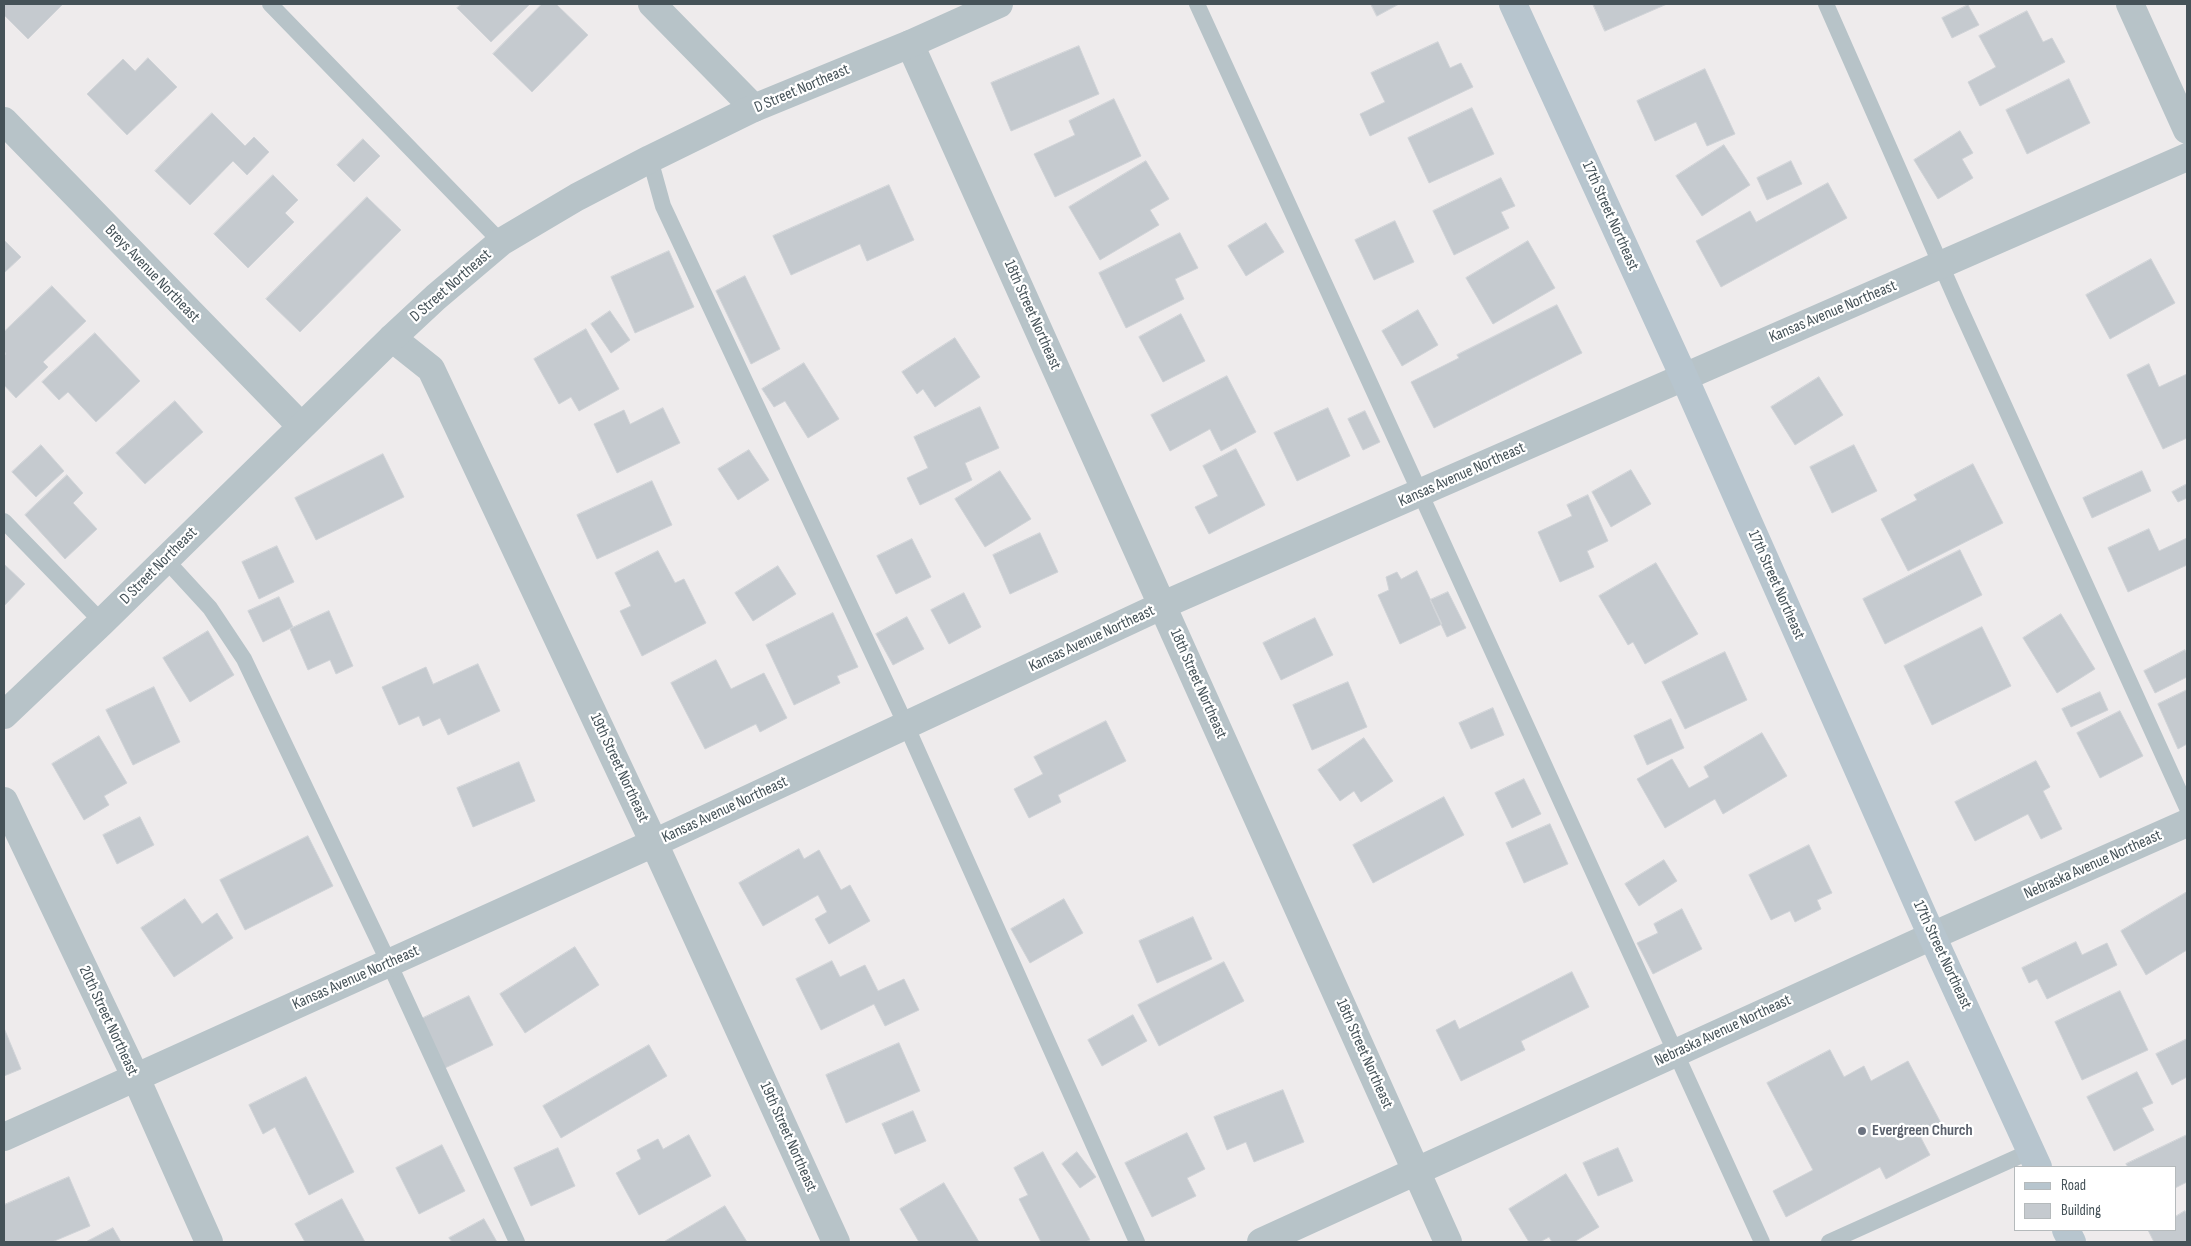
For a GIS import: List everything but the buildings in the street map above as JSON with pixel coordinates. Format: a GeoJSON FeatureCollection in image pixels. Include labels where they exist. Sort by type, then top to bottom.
{"type":"FeatureCollection","features":[{"type":"Feature","properties":{"kind":"main road","name":"17th Street Northeast"},"geometry":{"type":"LineString","coordinates":[[1513,4],[1684,377],[1932,936],[2034,1159]]}},
{"type":"Feature","properties":{"kind":"street"},"geometry":{"type":"LineString","coordinates":[[652,4],[754,108]]}},
{"type":"Feature","properties":{"kind":"street","name":"D Street Northeast"},"geometry":{"type":"LineString","coordinates":[[4,715],[102,622],[392,338],[436,297],[501,242],[578,197],[754,108],[910,44],[1000,4]]}},
{"type":"Feature","properties":{"kind":"street"},"geometry":{"type":"LineString","coordinates":[[2130,4],[2187,130]]}},
{"type":"Feature","properties":{"kind":"street","name":"18th Street Northeast"},"geometry":{"type":"LineString","coordinates":[[910,44],[1448,1242]]}},
{"type":"Feature","properties":{"kind":"street","name":"Breys Avenue Northeast"},"geometry":{"type":"LineString","coordinates":[[4,121],[301,426]]}},
{"type":"Feature","properties":{"kind":"street","name":"Kansas Avenue Northeast"},"geometry":{"type":"LineString","coordinates":[[4,1137],[654,843],[1163,605],[2187,157]]}},
{"type":"Feature","properties":{"kind":"street","name":"19th Street Northeast"},"geometry":{"type":"LineString","coordinates":[[392,338],[431,369],[654,843],[836,1242]]}},
{"type":"Feature","properties":{"kind":"street","name":"20th Street Northeast"},"geometry":{"type":"LineString","coordinates":[[4,801],[136,1078],[209,1242]]}},
{"type":"Feature","properties":{"kind":"street","name":"Nebraska Avenue Northeast"},"geometry":{"type":"LineString","coordinates":[[1261,1242],[1932,936],[2187,823]]}},
{"type":"Feature","properties":{"kind":"lane"},"geometry":{"type":"LineString","coordinates":[[270,4],[501,242]]}},
{"type":"Feature","properties":{"kind":"lane"},"geometry":{"type":"LineString","coordinates":[[1197,4],[1762,1242]]}},
{"type":"Feature","properties":{"kind":"lane"},"geometry":{"type":"LineString","coordinates":[[1826,4],[1941,266],[2187,808]]}},
{"type":"Feature","properties":{"kind":"lane"},"geometry":{"type":"LineString","coordinates":[[650,159],[663,206],[906,725],[1137,1242]]}},
{"type":"Feature","properties":{"kind":"lane"},"geometry":{"type":"LineString","coordinates":[[4,521],[102,622]]}},
{"type":"Feature","properties":{"kind":"lane"},"geometry":{"type":"LineString","coordinates":[[166,559],[210,608],[244,659],[389,963],[518,1242]]}},
{"type":"Feature","properties":{"kind":"lane"},"geometry":{"type":"LineString","coordinates":[[2017,1166],[2034,1159]]}},
{"type":"Feature","properties":{"kind":"lane"},"geometry":{"type":"LineString","coordinates":[[1829,1242],[2014,1167]]}},
{"type":"Feature","properties":{"kind":"place","name":"Evergreen Church"},"geometry":{"type":"Point","coordinates":[1862,1131]}}]}
